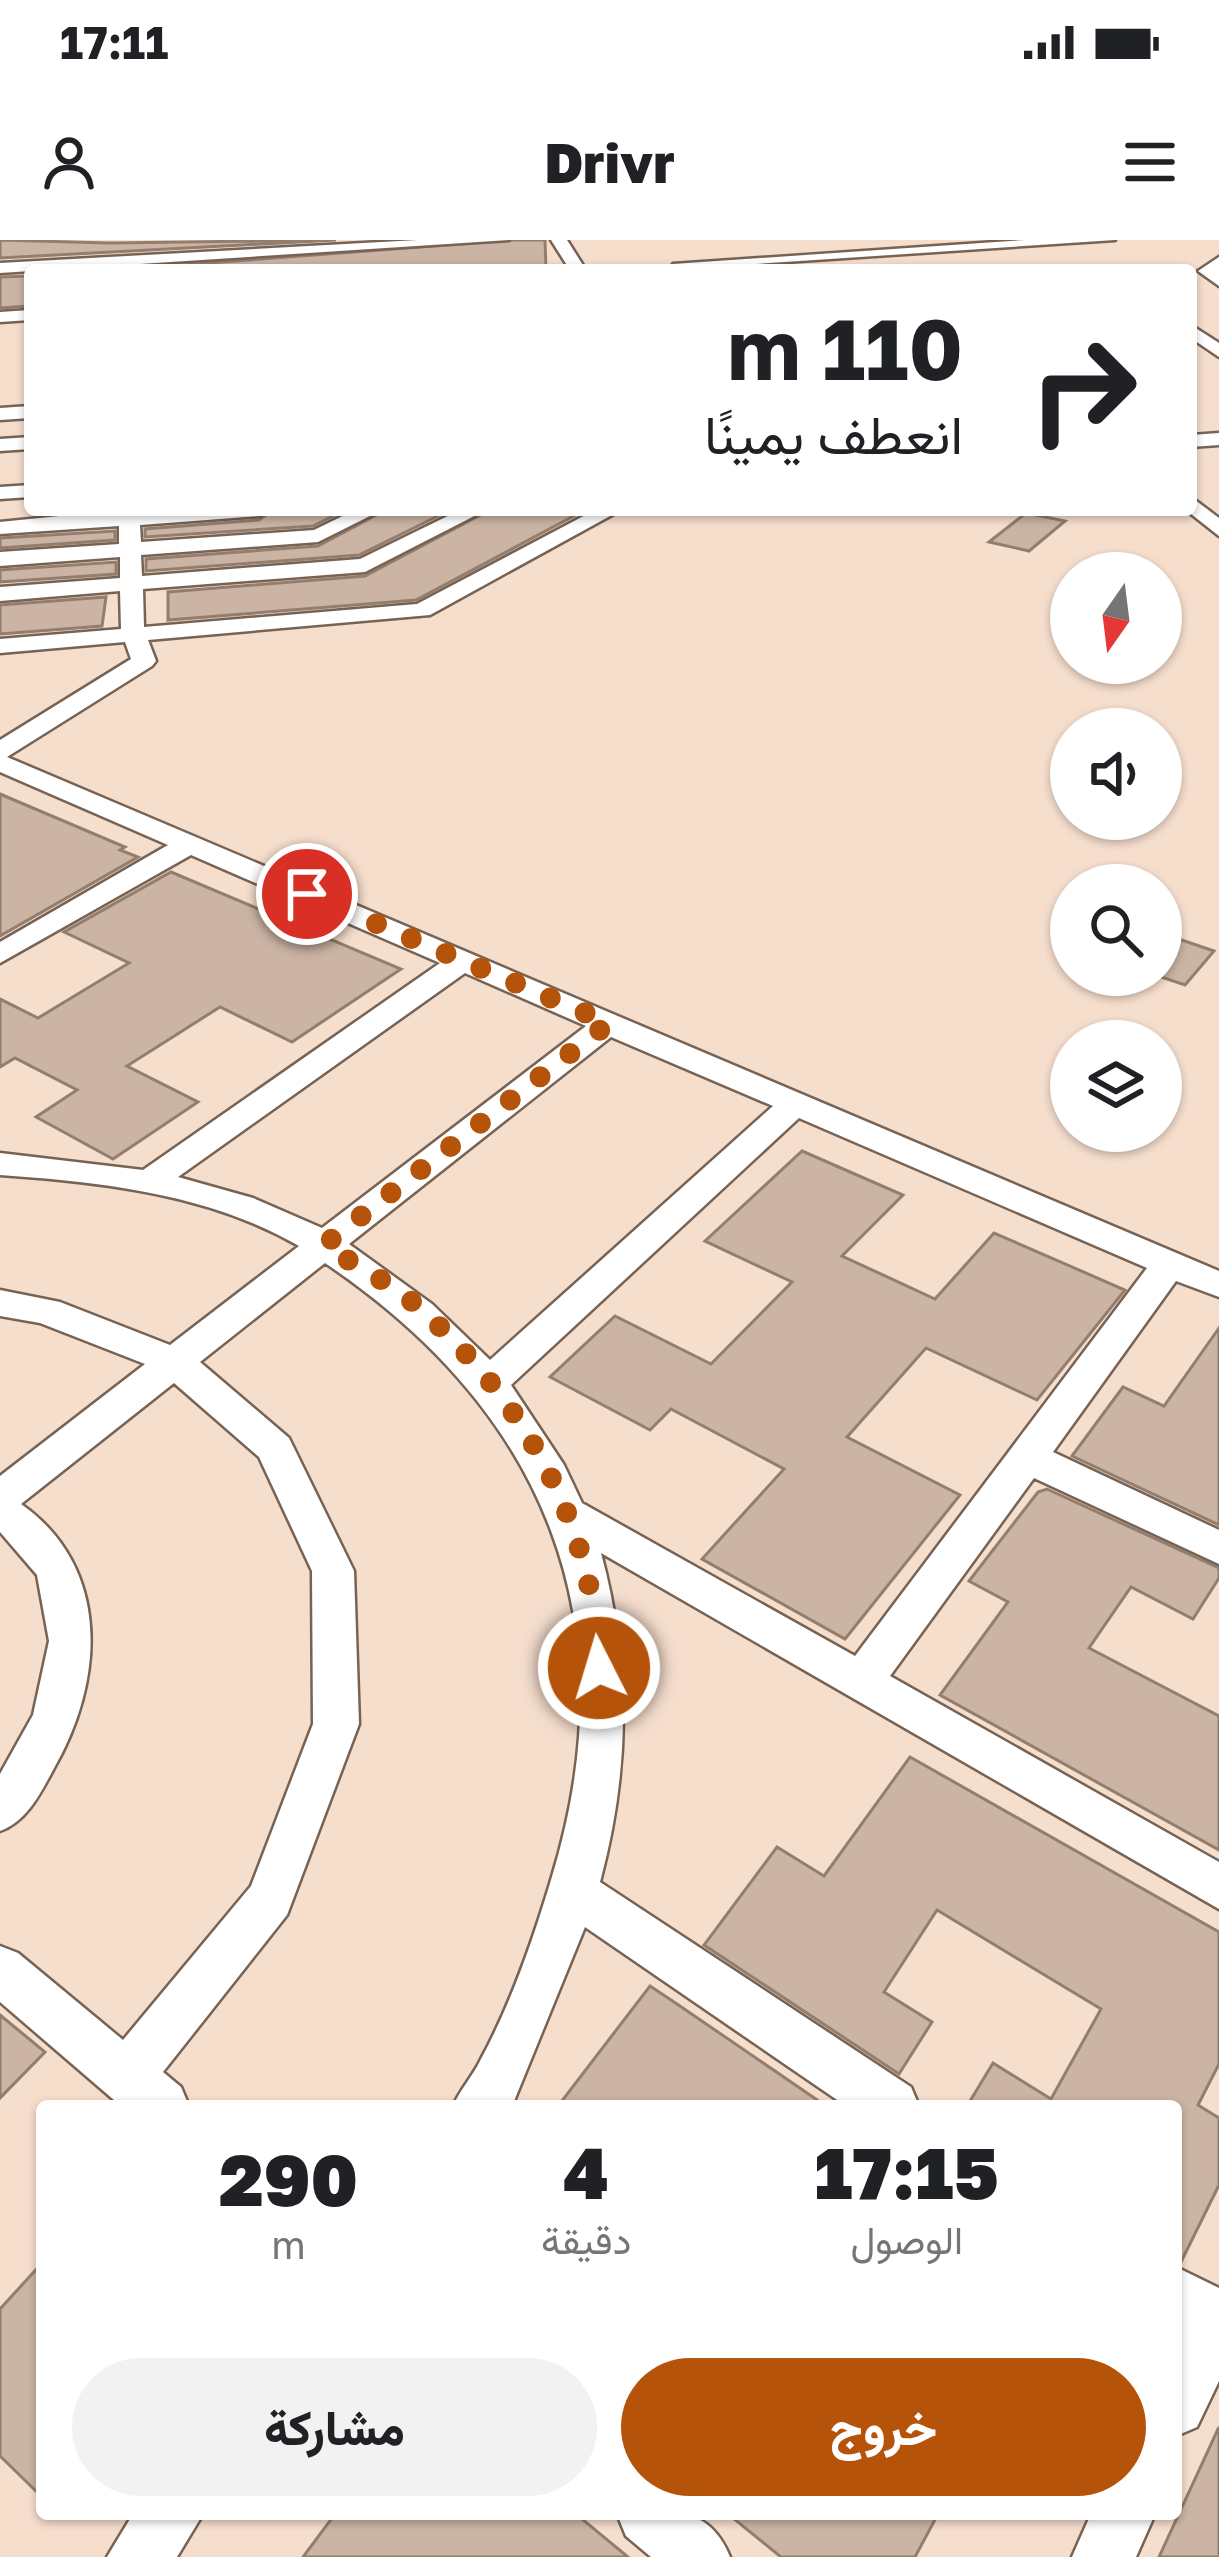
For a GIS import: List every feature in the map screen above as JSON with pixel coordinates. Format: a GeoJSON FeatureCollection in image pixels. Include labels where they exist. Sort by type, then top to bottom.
{"type":"FeatureCollection","features":[{"type":"Feature","properties":{"kind":"street"},"geometry":{"type":"LineString","coordinates":[[150,264],[501,240]]}},
{"type":"Feature","properties":{"kind":"street"},"geometry":{"type":"LineString","coordinates":[[471,241],[482,262]]}},
{"type":"Feature","properties":{"kind":"street"},"geometry":{"type":"LineString","coordinates":[[680,262],[922,244],[1083,241],[1104,248]]}},
{"type":"Feature","properties":{"kind":"street"},"geometry":{"type":"LineString","coordinates":[[1214,289],[1206,271],[1219,262]]}},
{"type":"Feature","properties":{"kind":"street"},"geometry":{"type":"LineString","coordinates":[[1197,509],[1219,530]]}},
{"type":"Feature","properties":{"kind":"street"},"geometry":{"type":"LineString","coordinates":[[0,528],[119,516]]}},
{"type":"Feature","properties":{"kind":"street"},"geometry":{"type":"LineString","coordinates":[[0,751],[144,661],[133,633],[129,516]]}},
{"type":"Feature","properties":{"kind":"street"},"geometry":{"type":"LineString","coordinates":[[0,559],[323,535],[359,516]]}},
{"type":"Feature","properties":{"kind":"street"},"geometry":{"type":"LineString","coordinates":[[0,594],[365,565],[464,516]]}},
{"type":"Feature","properties":{"kind":"street"},"geometry":{"type":"LineString","coordinates":[[0,646],[422,610],[600,516]]}},
{"type":"Feature","properties":{"kind":"street"},"geometry":{"type":"LineString","coordinates":[[0,763],[1219,1285]]}},
{"type":"Feature","properties":{"kind":"street"},"geometry":{"type":"LineString","coordinates":[[2,951],[190,844]]}},
{"type":"Feature","properties":{"kind":"street"},"geometry":{"type":"LineString","coordinates":[[149,1181],[463,961]]}},
{"type":"Feature","properties":{"kind":"street"},"geometry":{"type":"LineString","coordinates":[[0,1498],[609,1023]]}},
{"type":"Feature","properties":{"kind":"street"},"geometry":{"type":"LineString","coordinates":[[492,1380],[796,1103]]}},
{"type":"Feature","properties":{"kind":"street"},"geometry":{"type":"LineString","coordinates":[[0,1164],[74,1168],[149,1181],[275,1219],[415,1304],[492,1380],[535,1443],[569,1514],[598,1626],[601,1752],[576,1893],[499,2080],[484,2100]]}},
{"type":"Feature","properties":{"kind":"street"},"geometry":{"type":"LineString","coordinates":[[861,1682],[1170,1263]]}},
{"type":"Feature","properties":{"kind":"street"},"geometry":{"type":"LineString","coordinates":[[0,1303],[47,1311],[174,1361],[275,1448],[333,1571],[336,1724],[269,1899],[145,2091],[0,1970]]}},
{"type":"Feature","properties":{"kind":"street"},"geometry":{"type":"LineString","coordinates":[[1027,1457],[1219,1548]]}},
{"type":"Feature","properties":{"kind":"street"},"geometry":{"type":"LineString","coordinates":[[0,1510],[36,1539],[58,1574],[71,1623],[68,1673],[52,1733],[0,1810]]}},
{"type":"Feature","properties":{"kind":"street"},"geometry":{"type":"LineString","coordinates":[[569,1514],[1219,1887]]}},
{"type":"Feature","properties":{"kind":"street"},"geometry":{"type":"LineString","coordinates":[[576,1893],[883,2100]]}},
{"type":"Feature","properties":{"kind":"street"},"geometry":{"type":"LineString","coordinates":[[1182,2386],[1204,2312]]}},
{"type":"Feature","properties":{"kind":"street"},"geometry":{"type":"LineString","coordinates":[[138,2557],[167,2520]]}},
{"type":"Feature","properties":{"kind":"street"},"geometry":{"type":"LineString","coordinates":[[655,2520],[699,2557]]}},
{"type":"Feature","properties":{"kind":"street"},"geometry":{"type":"LineString","coordinates":[[1103,2557],[1121,2520]]}},
{"type":"Feature","properties":{"kind":"building"},"geometry":{"type":"Polygon","coordinates":[[[0,240],[109,243],[336,240],[0,258],[0,240]]]}},
{"type":"Feature","properties":{"kind":"building"},"geometry":{"type":"Polygon","coordinates":[[[513,240],[545,240],[546,264],[195,264],[513,240]]]}},
{"type":"Feature","properties":{"kind":"building"},"geometry":{"type":"Polygon","coordinates":[[[24,276],[24,306],[0,308],[0,277],[24,276]]]}},
{"type":"Feature","properties":{"kind":"building"},"geometry":{"type":"Polygon","coordinates":[[[265,516],[333,516],[313,526],[145,537],[145,529],[265,516]]]}},
{"type":"Feature","properties":{"kind":"building"},"geometry":{"type":"Polygon","coordinates":[[[375,516],[438,516],[359,555],[146,571],[146,559],[318,546],[375,516]]]}},
{"type":"Feature","properties":{"kind":"building"},"geometry":{"type":"Polygon","coordinates":[[[479,516],[574,516],[416,600],[168,620],[168,592],[365,576],[479,516]]]}},
{"type":"Feature","properties":{"kind":"building"},"geometry":{"type":"Polygon","coordinates":[[[1022,516],[1065,521],[1029,551],[989,542],[1022,516]]]}},
{"type":"Feature","properties":{"kind":"building"},"geometry":{"type":"Polygon","coordinates":[[[115,531],[115,540],[0,548],[0,538],[115,531]]]}},
{"type":"Feature","properties":{"kind":"building"},"geometry":{"type":"Polygon","coordinates":[[[116,562],[116,574],[0,582],[0,570],[116,562]]]}},
{"type":"Feature","properties":{"kind":"building"},"geometry":{"type":"Polygon","coordinates":[[[106,597],[102,626],[0,634],[0,605],[106,597]]]}},
{"type":"Feature","properties":{"kind":"building"},"geometry":{"type":"Polygon","coordinates":[[[0,794],[125,847],[120,850],[138,857],[0,936],[0,794]]]}},
{"type":"Feature","properties":{"kind":"building"},"geometry":{"type":"Polygon","coordinates":[[[171,872],[401,969],[292,1042],[220,1007],[127,1066],[198,1102],[113,1159],[36,1117],[77,1090],[15,1058],[0,1067],[0,999],[38,1018],[129,963],[64,932],[171,872]]]}},
{"type":"Feature","properties":{"kind":"building"},"geometry":{"type":"Polygon","coordinates":[[[1182,940],[1214,951],[1182,984],[1182,940]]]}},
{"type":"Feature","properties":{"kind":"building"},"geometry":{"type":"Polygon","coordinates":[[[802,1151],[903,1195],[842,1256],[935,1299],[994,1233],[1125,1290],[1037,1400],[926,1348],[847,1437],[960,1495],[845,1639],[702,1559],[784,1469],[671,1409],[650,1430],[550,1377],[615,1316],[711,1364],[792,1282],[705,1241],[802,1151]]]}},
{"type":"Feature","properties":{"kind":"building"},"geometry":{"type":"Polygon","coordinates":[[[1219,1328],[1219,1525],[1072,1456],[1123,1387],[1164,1406],[1219,1328]]]}},
{"type":"Feature","properties":{"kind":"building"},"geometry":{"type":"Polygon","coordinates":[[[1047,1489],[1219,1568],[1219,1578],[1193,1619],[1131,1587],[1089,1648],[1219,1716],[1219,1850],[940,1695],[1008,1602],[969,1581],[1038,1492],[1047,1489]]]}},
{"type":"Feature","properties":{"kind":"building"},"geometry":{"type":"Polygon","coordinates":[[[910,1757],[1219,1932],[1219,2064],[1198,2105],[1219,2118],[1219,2185],[1182,2260],[1182,2100],[971,2100],[993,2063],[1051,2099],[1101,2009],[937,1910],[884,1992],[932,2022],[899,2074],[704,1945],[777,1847],[824,1876],[910,1757]]]}},
{"type":"Feature","properties":{"kind":"building"},"geometry":{"type":"Polygon","coordinates":[[[650,1986],[817,2100],[563,2100],[650,1986]]]}},
{"type":"Feature","properties":{"kind":"building"},"geometry":{"type":"Polygon","coordinates":[[[0,2015],[45,2052],[0,2098],[0,2015]]]}},
{"type":"Feature","properties":{"kind":"building"},"geometry":{"type":"Polygon","coordinates":[[[36,2270],[36,2491],[0,2456],[0,2309],[36,2270]]]}},
{"type":"Feature","properties":{"kind":"building"},"geometry":{"type":"Polygon","coordinates":[[[1219,2427],[1219,2557],[1159,2557],[1176,2520],[1182,2520],[1182,2507],[1219,2427]]]}},
{"type":"Feature","properties":{"kind":"building"},"geometry":{"type":"Polygon","coordinates":[[[331,2520],[583,2520],[628,2557],[303,2557],[331,2520]]]}},
{"type":"Feature","properties":{"kind":"building"},"geometry":{"type":"Polygon","coordinates":[[[735,2520],[935,2520],[915,2557],[781,2557],[735,2520]]]}},
{"type":"Feature","properties":{"kind":"route"},"geometry":{"type":"LineString","coordinates":[[307,894],[609,1023],[324,1245],[415,1304],[492,1380],[535,1443],[569,1514],[598,1626],[599,1668]]}}]}
